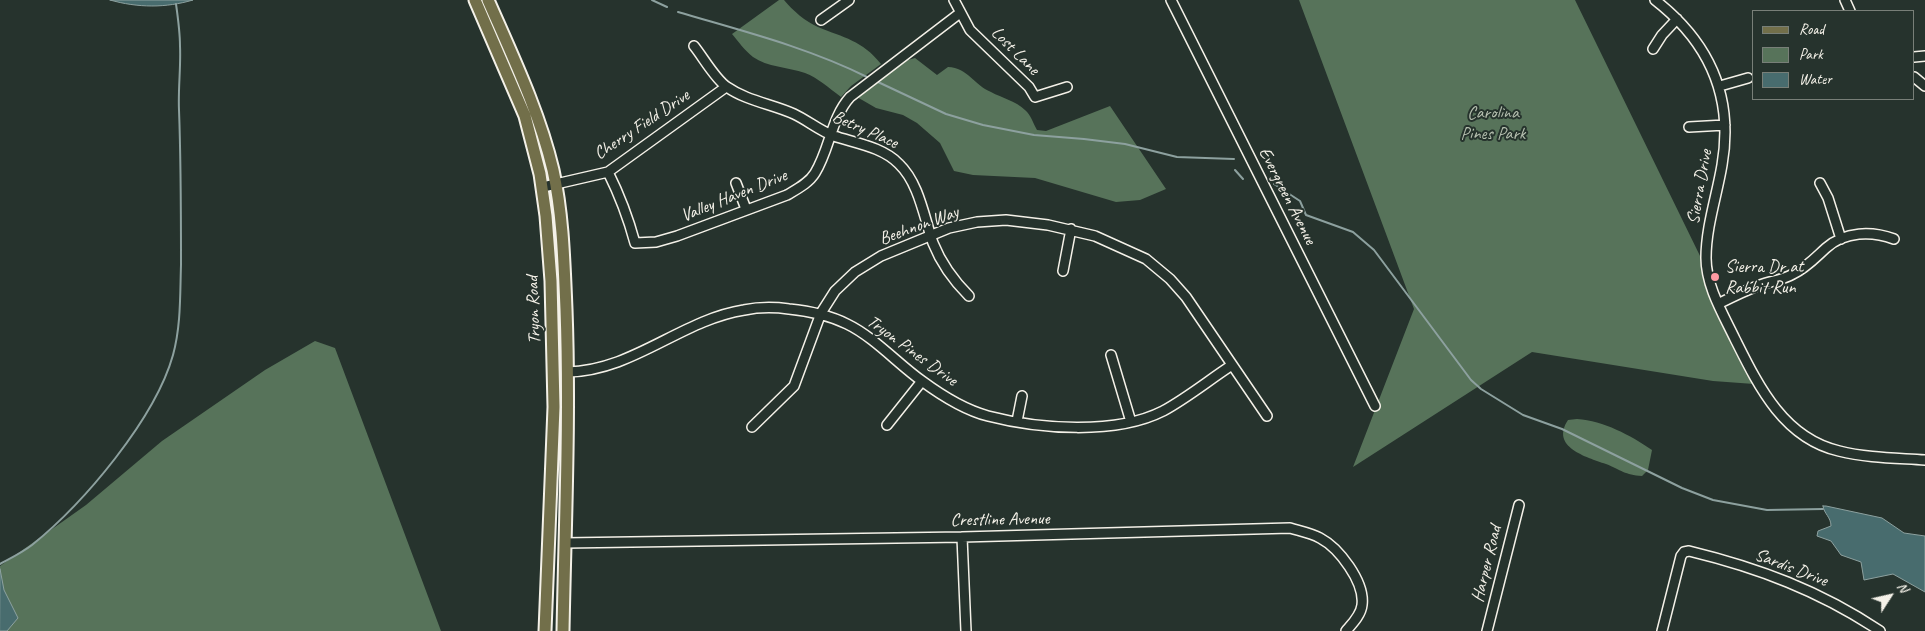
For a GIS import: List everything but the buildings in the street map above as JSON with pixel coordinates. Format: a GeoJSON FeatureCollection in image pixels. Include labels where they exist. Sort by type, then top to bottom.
{"type":"FeatureCollection","features":[{"type":"Feature","properties":{"kind":"main road","name":"Tryon Road"},"geometry":{"type":"LineString","coordinates":[[475,0],[520,102],[543,187],[551,282],[554,407],[545,631]]}},
{"type":"Feature","properties":{"kind":"main road","name":"Tryon Road"},"geometry":{"type":"LineString","coordinates":[[488,0],[536,113],[549,152],[556,184],[563,243],[567,372],[563,631]]}},
{"type":"Feature","properties":{"kind":"street"},"geometry":{"type":"LineString","coordinates":[[822,20],[849,0]]}},
{"type":"Feature","properties":{"kind":"street","name":"Lost Lane"},"geometry":{"type":"LineString","coordinates":[[954,0],[970,30],[1029,87],[1035,97],[1067,87]]}},
{"type":"Feature","properties":{"kind":"street","name":"Evergreen Avenue"},"geometry":{"type":"LineString","coordinates":[[1171,0],[1375,406]]}},
{"type":"Feature","properties":{"kind":"street","name":"Sierra Drive"},"geometry":{"type":"LineString","coordinates":[[1655,0],[1677,19],[1704,51],[1720,86],[1725,125],[1722,164],[1709,230],[1706,259],[1711,287],[1753,376],[1762,391],[1788,423],[1815,442],[1839,451],[1925,460]]}},
{"type":"Feature","properties":{"kind":"street","name":"Valley Haven Drive"},"geometry":{"type":"LineString","coordinates":[[608,172],[628,215],[635,243],[656,242],[677,236],[787,195],[802,186],[815,173],[842,107],[850,97],[960,13]]}},
{"type":"Feature","properties":{"kind":"street"},"geometry":{"type":"LineString","coordinates":[[1653,49],[1662,35],[1677,19]]}},
{"type":"Feature","properties":{"kind":"street","name":"Betry Place"},"geometry":{"type":"LineString","coordinates":[[694,46],[726,87],[758,102],[794,114],[831,135],[889,155],[899,163],[908,174],[944,264],[957,284],[969,296]]}},
{"type":"Feature","properties":{"kind":"street"},"geometry":{"type":"LineString","coordinates":[[1720,86],[1748,78]]}},
{"type":"Feature","properties":{"kind":"street"},"geometry":{"type":"LineString","coordinates":[[1915,78],[1925,86]]}},
{"type":"Feature","properties":{"kind":"street","name":"Cherry Field Drive"},"geometry":{"type":"LineString","coordinates":[[543,187],[608,172],[726,87]]}},
{"type":"Feature","properties":{"kind":"street"},"geometry":{"type":"LineString","coordinates":[[1689,127],[1725,125]]}},
{"type":"Feature","properties":{"kind":"street"},"geometry":{"type":"LineString","coordinates":[[736,183],[746,209]]}},
{"type":"Feature","properties":{"kind":"street"},"geometry":{"type":"LineString","coordinates":[[1820,183],[1828,198],[1841,239]]}},
{"type":"Feature","properties":{"kind":"street","name":"Beehnon Way"},"geometry":{"type":"LineString","coordinates":[[752,427],[794,386],[821,313],[835,291],[855,272],[881,256],[949,228],[978,222],[1006,220],[1071,229],[1096,236],[1126,248],[1146,259],[1170,279],[1186,297],[1267,416]]}},
{"type":"Feature","properties":{"kind":"street"},"geometry":{"type":"LineString","coordinates":[[1063,271],[1071,229]]}},
{"type":"Feature","properties":{"kind":"street"},"geometry":{"type":"LineString","coordinates":[[1718,304],[1741,292],[1783,279],[1800,271],[1827,247],[1841,239],[1866,233],[1894,238]]}},
{"type":"Feature","properties":{"kind":"street","name":"Tryon Pines Drive"},"geometry":{"type":"LineString","coordinates":[[567,372],[593,370],[619,363],[695,327],[743,310],[766,307],[821,313],[848,324],[922,382],[951,400],[987,416],[1017,421],[1079,428],[1131,422],[1162,411],[1232,365]]}},
{"type":"Feature","properties":{"kind":"street"},"geometry":{"type":"LineString","coordinates":[[1111,355],[1131,422]]}},
{"type":"Feature","properties":{"kind":"street"},"geometry":{"type":"LineString","coordinates":[[887,425],[922,382]]}},
{"type":"Feature","properties":{"kind":"street"},"geometry":{"type":"LineString","coordinates":[[1017,421],[1022,396]]}},
{"type":"Feature","properties":{"kind":"street","name":"Harper Road"},"geometry":{"type":"LineString","coordinates":[[1487,631],[1519,505]]}},
{"type":"Feature","properties":{"kind":"street","name":"Crestline Avenue"},"geometry":{"type":"LineString","coordinates":[[565,543],[962,537],[1290,528],[1320,538],[1334,548],[1344,558],[1358,582],[1362,594],[1362,606],[1355,620],[1346,631]]}},
{"type":"Feature","properties":{"kind":"street"},"geometry":{"type":"LineString","coordinates":[[962,537],[966,631]]}},
{"type":"Feature","properties":{"kind":"street","name":"Sardis Drive"},"geometry":{"type":"LineString","coordinates":[[1662,631],[1678,565],[1684,552],[1701,554],[1795,584],[1844,608],[1880,631]]}},
{"type":"Feature","properties":{"kind":"green space"},"geometry":{"type":"Polygon","coordinates":[[[779,0],[784,0],[799,15],[813,25],[860,45],[881,64],[851,86],[841,97],[810,75],[765,63],[753,57],[732,34],[779,0]]]}},
{"type":"Feature","properties":{"kind":"green space","name":"Carolina Pines Park"},"geometry":{"type":"Polygon","coordinates":[[[1299,0],[1575,0],[1702,260],[1704,277],[1714,309],[1754,384],[1713,381],[1532,352],[1353,467],[1414,309],[1299,0]]]}},
{"type":"Feature","properties":{"kind":"green space"},"geometry":{"type":"Polygon","coordinates":[[[915,58],[937,75],[948,67],[961,70],[985,89],[1021,107],[1029,114],[1037,130],[1046,131],[1110,106],[1166,189],[1140,200],[1116,202],[1035,178],[973,175],[954,171],[940,143],[917,123],[903,115],[876,108],[857,97],[908,60],[915,58]]]}},
{"type":"Feature","properties":{"kind":"green space"},"geometry":{"type":"Polygon","coordinates":[[[315,341],[335,348],[441,631],[0,631],[0,566],[86,505],[162,441],[265,370],[315,341]]]}},
{"type":"Feature","properties":{"kind":"green space"},"geometry":{"type":"Polygon","coordinates":[[[1577,419],[1607,426],[1635,439],[1652,450],[1648,470],[1642,476],[1631,475],[1573,450],[1567,444],[1564,437],[1564,429],[1568,420],[1577,419]]]}},
{"type":"Feature","properties":{"kind":"water"},"geometry":{"type":"Polygon","coordinates":[[[110,0],[193,0],[183,3],[152,6],[110,0]]]}},
{"type":"Feature","properties":{"kind":"water"},"geometry":{"type":"Polygon","coordinates":[[[1823,506],[1882,518],[1904,533],[1925,536],[1925,592],[1893,574],[1864,580],[1861,562],[1841,555],[1831,541],[1817,536],[1818,531],[1831,526],[1823,506]]]}},
{"type":"Feature","properties":{"kind":"water"},"geometry":{"type":"Polygon","coordinates":[[[0,569],[4,590],[18,618],[7,631],[0,631],[0,569]]]}},
{"type":"Feature","properties":{"kind":"waterway"},"geometry":{"type":"LineString","coordinates":[[652,0],[667,7]]}},
{"type":"Feature","properties":{"kind":"waterway"},"geometry":{"type":"LineString","coordinates":[[0,564],[32,545],[73,507],[95,483],[134,432],[151,406],[164,380],[173,355],[179,322],[181,265],[180,54],[176,4]]}},
{"type":"Feature","properties":{"kind":"waterway"},"geometry":{"type":"LineString","coordinates":[[678,12],[798,48],[867,77]]}},
{"type":"Feature","properties":{"kind":"waterway"},"geometry":{"type":"LineString","coordinates":[[878,82],[946,114],[983,125],[1034,135],[1125,144],[1177,157],[1234,159]]}},
{"type":"Feature","properties":{"kind":"waterway"},"geometry":{"type":"LineString","coordinates":[[1235,170],[1243,179]]}},
{"type":"Feature","properties":{"kind":"waterway"},"geometry":{"type":"LineString","coordinates":[[1274,184],[1300,201],[1306,215],[1353,232],[1374,250],[1471,380],[1481,389],[1523,415],[1562,429],[1682,488],[1713,500],[1767,510],[1823,509]]}},
{"type":"Feature","properties":{"kind":"place","name":"Sierra Dr at Rabbit Run"},"geometry":{"type":"Point","coordinates":[1715,277]}}]}
